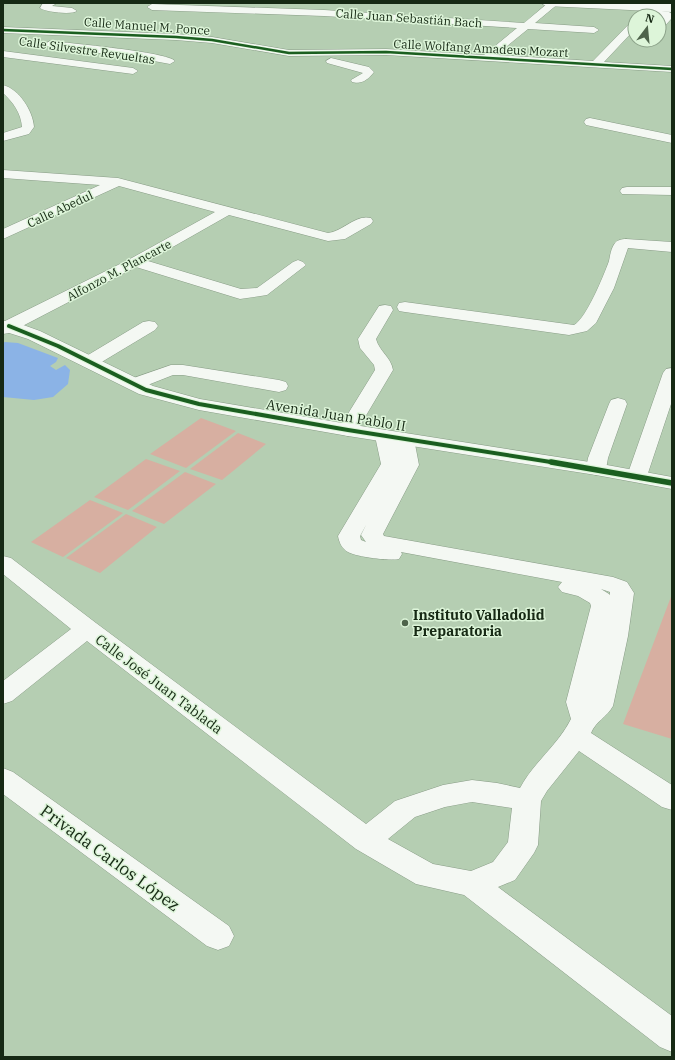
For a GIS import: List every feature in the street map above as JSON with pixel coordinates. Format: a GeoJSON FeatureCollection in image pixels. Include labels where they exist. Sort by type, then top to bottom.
{"type":"FeatureCollection","features":[{"type":"Feature","properties":{"kind":"main road"},"geometry":{"type":"LineString","coordinates":[[52,3],[46,5],[45,8],[72,11]]}},
{"type":"Feature","properties":{"kind":"main road"},"geometry":{"type":"LineString","coordinates":[[289,12],[308,3]]}},
{"type":"Feature","properties":{"kind":"main road"},"geometry":{"type":"LineString","coordinates":[[546,3],[627,9]]}},
{"type":"Feature","properties":{"kind":"main road"},"geometry":{"type":"LineString","coordinates":[[486,58],[554,3]]}},
{"type":"Feature","properties":{"kind":"main road"},"geometry":{"type":"LineString","coordinates":[[593,3],[672,7]]}},
{"type":"Feature","properties":{"kind":"main road"},"geometry":{"type":"LineString","coordinates":[[501,59],[566,4]]}},
{"type":"Feature","properties":{"kind":"main road","name":"Calle Juan Sebastián Bach"},"geometry":{"type":"LineString","coordinates":[[152,7],[289,12],[594,30]]}},
{"type":"Feature","properties":{"kind":"main road"},"geometry":{"type":"LineString","coordinates":[[3,22],[79,32]]}},
{"type":"Feature","properties":{"kind":"main road","name":"Calle Manuel M. Ponce"},"geometry":{"type":"LineString","coordinates":[[3,30],[176,37],[212,40],[289,53]]}},
{"type":"Feature","properties":{"kind":"main road"},"geometry":{"type":"LineString","coordinates":[[595,64],[627,30]]}},
{"type":"Feature","properties":{"kind":"main road"},"geometry":{"type":"LineString","coordinates":[[622,35],[627,35]]}},
{"type":"Feature","properties":{"kind":"main road","name":"Calle Silvestre Revueltas"},"geometry":{"type":"LineString","coordinates":[[3,39],[25,41]]}},
{"type":"Feature","properties":{"kind":"main road","name":"Calle Silvestre Revueltas"},"geometry":{"type":"LineString","coordinates":[[39,43],[124,53],[170,62]]}},
{"type":"Feature","properties":{"kind":"main road","name":"Calle Wolfang Amadeus Mozart"},"geometry":{"type":"LineString","coordinates":[[289,53],[386,52],[672,69]]}},
{"type":"Feature","properties":{"kind":"main road"},"geometry":{"type":"LineString","coordinates":[[306,53],[365,69],[369,72],[366,76],[356,80]]}},
{"type":"Feature","properties":{"kind":"main road"},"geometry":{"type":"LineString","coordinates":[[3,54],[133,71]]}},
{"type":"Feature","properties":{"kind":"main road"},"geometry":{"type":"LineString","coordinates":[[3,88],[16,98],[29,122],[25,131],[3,138]]}},
{"type":"Feature","properties":{"kind":"main road"},"geometry":{"type":"LineString","coordinates":[[590,122],[672,139]]}},
{"type":"Feature","properties":{"kind":"main road"},"geometry":{"type":"LineString","coordinates":[[3,174],[118,182],[328,237],[340,236],[366,221]]}},
{"type":"Feature","properties":{"kind":"main road","name":"Calle Abedul"},"geometry":{"type":"LineString","coordinates":[[3,235],[118,182]]}},
{"type":"Feature","properties":{"kind":"main road"},"geometry":{"type":"LineString","coordinates":[[627,191],[672,191]]}},
{"type":"Feature","properties":{"kind":"main road","name":"Alfonzo M. Plancarte"},"geometry":{"type":"LineString","coordinates":[[5,327],[135,262],[226,211]]}},
{"type":"Feature","properties":{"kind":"main road"},"geometry":{"type":"LineString","coordinates":[[348,430],[384,370],[383,364],[369,348],[367,339],[385,310],[379,308],[375,303],[379,299],[397,297],[404,300],[407,304],[405,307],[577,330],[584,327],[588,323],[606,288],[616,263],[620,245],[626,243],[672,247]]}},
{"type":"Feature","properties":{"kind":"main road"},"geometry":{"type":"LineString","coordinates":[[135,262],[240,294],[261,292],[298,264]]}},
{"type":"Feature","properties":{"kind":"main road"},"geometry":{"type":"LineString","coordinates":[[89,362],[149,326]]}},
{"type":"Feature","properties":{"kind":"main road","name":"Avenida Juan Pablo II"},"geometry":{"type":"LineString","coordinates":[[5,327],[52,343],[146,390],[200,404],[348,430],[596,469],[672,483]]}},
{"type":"Feature","properties":{"kind":"main road"},"geometry":{"type":"LineString","coordinates":[[135,384],[171,370],[183,370],[279,386]]}},
{"type":"Feature","properties":{"kind":"main road"},"geometry":{"type":"LineString","coordinates":[[637,476],[672,372]]}},
{"type":"Feature","properties":{"kind":"main road"},"geometry":{"type":"LineString","coordinates":[[596,469],[598,458],[618,404]]}},
{"type":"Feature","properties":{"kind":"main road"},"geometry":{"type":"LineString","coordinates":[[373,538],[372,535],[409,465],[395,437]]}},
{"type":"Feature","properties":{"kind":"main road"},"geometry":{"type":"LineString","coordinates":[[395,437],[391,464],[349,536],[350,542],[355,547],[379,552],[585,590],[601,599],[603,606],[579,702],[580,727],[672,799]]}},
{"type":"Feature","properties":{"kind":"main road"},"geometry":{"type":"LineString","coordinates":[[350,542],[373,538],[377,541],[613,584],[619,587],[622,593],[616,636],[600,706],[580,727],[536,784],[527,801],[523,845],[504,871],[472,884]]}},
{"type":"Feature","properties":{"kind":"main road","name":"Calle José Juan Tablada"},"geometry":{"type":"LineString","coordinates":[[3,563],[87,629],[366,841],[427,875],[472,884]]}},
{"type":"Feature","properties":{"kind":"main road"},"geometry":{"type":"LineString","coordinates":[[3,695],[87,629]]}},
{"type":"Feature","properties":{"kind":"main road","name":"Privada Carlos López"},"geometry":{"type":"LineString","coordinates":[[3,779],[218,936]]}},
{"type":"Feature","properties":{"kind":"main road"},"geometry":{"type":"LineString","coordinates":[[366,841],[405,809],[443,796],[472,791],[497,794],[527,801]]}},
{"type":"Feature","properties":{"kind":"main road"},"geometry":{"type":"LineString","coordinates":[[472,884],[672,1036]]}},
{"type":"Feature","properties":{"kind":"shaded area"},"geometry":{"type":"Polygon","coordinates":[[[201,418],[236,431],[186,468],[150,454],[201,418]]]}},
{"type":"Feature","properties":{"kind":"shaded area"},"geometry":{"type":"Polygon","coordinates":[[[238,433],[266,444],[222,480],[190,469],[238,433]]]}},
{"type":"Feature","properties":{"kind":"shaded area"},"geometry":{"type":"Polygon","coordinates":[[[146,459],[180,471],[128,510],[94,497],[146,459]]]}},
{"type":"Feature","properties":{"kind":"shaded area"},"geometry":{"type":"Polygon","coordinates":[[[185,472],[216,484],[164,524],[132,511],[185,472]]]}},
{"type":"Feature","properties":{"kind":"shaded area"},"geometry":{"type":"Polygon","coordinates":[[[90,500],[123,513],[63,557],[31,542],[90,500]]]}},
{"type":"Feature","properties":{"kind":"shaded area"},"geometry":{"type":"Polygon","coordinates":[[[126,514],[157,527],[100,573],[66,558],[126,514]]]}},
{"type":"Feature","properties":{"kind":"shaded area"},"geometry":{"type":"Polygon","coordinates":[[[672,594],[672,739],[623,724],[672,594]]]}},
{"type":"Feature","properties":{"kind":"water"},"geometry":{"type":"Polygon","coordinates":[[[3,343],[18,343],[58,358],[56,362],[50,366],[56,370],[65,365],[70,370],[68,384],[53,397],[34,400],[3,397],[3,343]]]}},
{"type":"Feature","properties":{"kind":"cycle path"},"geometry":{"type":"LineString","coordinates":[[3,30],[176,37],[212,40],[289,53],[386,52],[672,69]]}},
{"type":"Feature","properties":{"kind":"cycle path"},"geometry":{"type":"LineString","coordinates":[[9,326],[58,346],[146,390],[199,404],[348,430],[596,469],[672,483]]}},
{"type":"Feature","properties":{"kind":"place","name":"Instituto Valladolid Preparatoria"},"geometry":{"type":"Point","coordinates":[405,623]}}]}
